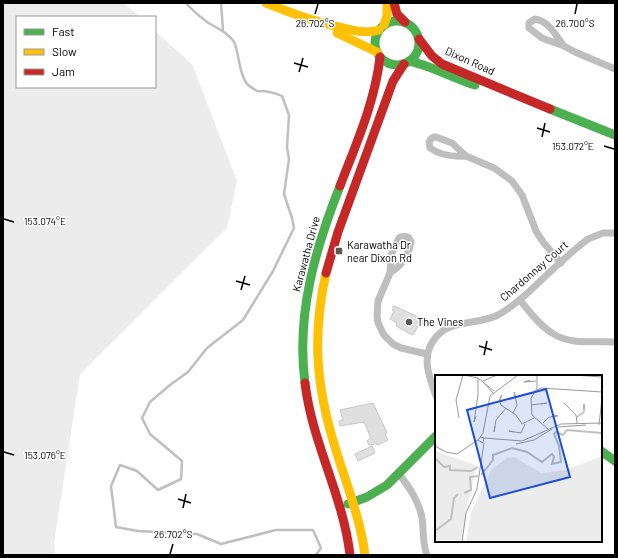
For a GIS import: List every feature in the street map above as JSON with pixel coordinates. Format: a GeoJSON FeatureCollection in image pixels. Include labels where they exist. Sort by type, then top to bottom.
{"type":"FeatureCollection","features":[{"type":"Feature","properties":{"kind":"main road"},"geometry":{"type":"LineString","coordinates":[[266,3],[316,22],[350,32],[371,32],[393,20],[405,22],[413,26],[419,39],[417,53],[407,62],[392,81],[372,142],[330,253],[320,305],[317,339],[320,384],[335,447],[354,502],[364,555]]}},
{"type":"Feature","properties":{"kind":"main road"},"geometry":{"type":"LineString","coordinates":[[379,55],[375,40],[387,16],[387,3]]}},
{"type":"Feature","properties":{"kind":"main road"},"geometry":{"type":"LineString","coordinates":[[394,3],[397,14],[405,22]]}},
{"type":"Feature","properties":{"kind":"main road"},"geometry":{"type":"LineString","coordinates":[[316,22],[323,28],[356,41],[389,63],[396,65],[407,62]]}},
{"type":"Feature","properties":{"kind":"main road","name":"Dixon Road"},"geometry":{"type":"LineString","coordinates":[[419,39],[432,56],[442,64],[506,90],[518,97]]}},
{"type":"Feature","properties":{"kind":"main road","name":"Karawatha Drive"},"geometry":{"type":"LineString","coordinates":[[350,555],[350,547],[340,506],[316,438],[308,404],[303,360],[303,318],[308,283],[313,267],[332,207],[365,120],[378,78],[379,55]]}},
{"type":"Feature","properties":{"kind":"main road","name":"Dixon Road"},"geometry":{"type":"LineString","coordinates":[[407,62],[419,62],[456,79],[518,97],[615,135]]}},
{"type":"Feature","properties":{"kind":"main road"},"geometry":{"type":"LineString","coordinates":[[340,506],[374,494],[387,485],[435,437]]}},
{"type":"Feature","properties":{"kind":"main road"},"geometry":{"type":"LineString","coordinates":[[602,451],[615,461]]}},
{"type":"Feature","properties":{"kind":"street"},"geometry":{"type":"LineString","coordinates":[[564,46],[553,30],[541,20],[535,19],[529,23],[529,28],[542,38],[564,46],[615,69]]}},
{"type":"Feature","properties":{"kind":"street"},"geometry":{"type":"LineString","coordinates":[[466,156],[448,156],[430,148],[429,141],[433,137],[439,137],[452,143],[466,156],[494,168],[512,181],[522,195],[536,231],[543,242],[561,263]]}},
{"type":"Feature","properties":{"kind":"street","name":"Chardonnay Court"},"geometry":{"type":"LineString","coordinates":[[427,354],[433,340],[446,328],[452,325],[488,319],[504,312],[520,300],[588,239],[603,233],[615,233]]}},
{"type":"Feature","properties":{"kind":"street"},"geometry":{"type":"LineString","coordinates":[[390,273],[396,270],[406,256],[411,242],[409,238],[401,237],[398,240],[391,256],[390,273],[376,308],[377,316],[381,330],[388,339],[401,348],[427,354],[426,360],[428,373],[435,393]]}},
{"type":"Feature","properties":{"kind":"street"},"geometry":{"type":"LineString","coordinates":[[520,300],[546,329],[558,337],[571,341],[615,342]]}},
{"type":"Feature","properties":{"kind":"street"},"geometry":{"type":"LineString","coordinates":[[399,474],[413,493],[418,505],[422,518],[424,547],[427,555]]}},
{"type":"Feature","properties":{"kind":"street"},"geometry":{"type":"LineString","coordinates":[[420,555],[424,547]]}},
{"type":"Feature","properties":{"kind":"shaded area"},"geometry":{"type":"Polygon","coordinates":[[[3,3],[124,3],[139,16],[16,16],[16,88],[156,88],[156,32],[192,64],[237,181],[227,228],[80,374],[54,543],[55,555],[3,555],[3,3]]]}},
{"type":"Feature","properties":{"kind":"building","name":"The Vines"},"geometry":{"type":"Polygon","coordinates":[[[394,306],[425,320],[423,325],[421,324],[420,327],[418,326],[412,335],[396,326],[397,323],[390,319],[394,311],[392,310],[394,306]]]}},
{"type":"Feature","properties":{"kind":"building"},"geometry":{"type":"Polygon","coordinates":[[[373,403],[387,433],[385,434],[388,440],[377,445],[376,443],[369,445],[367,441],[371,438],[364,422],[340,426],[339,421],[343,420],[340,410],[373,403]]]}},
{"type":"Feature","properties":{"kind":"building"},"geometry":{"type":"Polygon","coordinates":[[[372,446],[375,453],[358,461],[355,454],[372,446]]]}},
{"type":"Feature","properties":{"kind":"waterway"},"geometry":{"type":"LineString","coordinates":[[186,3],[204,20],[225,33],[234,42],[242,74],[247,84],[257,91],[270,92],[282,96],[289,115],[287,147],[289,159],[284,194],[294,228],[273,271],[243,320],[207,348],[188,372],[150,402],[142,418],[150,434],[182,461],[181,479],[158,490],[137,471],[120,465],[111,486],[116,527],[138,531],[197,534],[221,544],[276,530],[313,530],[321,548],[316,555]]}},
{"type":"Feature","properties":{"kind":"waterway"},"geometry":{"type":"LineString","coordinates":[[221,3],[223,30]]}},
{"type":"Feature","properties":{"kind":"traffic: fast"},"geometry":{"type":"LineString","coordinates":[[393,21],[401,21],[413,27],[419,39],[419,43],[419,47],[413,59],[401,65],[393,65],[381,59],[375,47],[375,39],[381,27],[393,21]]}},
{"type":"Feature","properties":{"kind":"traffic: fast"},"geometry":{"type":"LineString","coordinates":[[409,61],[475,85]]}},
{"type":"Feature","properties":{"kind":"traffic: fast"},"geometry":{"type":"LineString","coordinates":[[550,109],[615,135]]}},
{"type":"Feature","properties":{"kind":"traffic: fast"},"geometry":{"type":"LineString","coordinates":[[305,383],[303,332],[310,283],[323,234],[340,186]]}},
{"type":"Feature","properties":{"kind":"traffic: fast"},"geometry":{"type":"LineString","coordinates":[[348,504],[367,497],[387,485],[435,437]]}},
{"type":"Feature","properties":{"kind":"traffic: fast"},"geometry":{"type":"LineString","coordinates":[[602,452],[615,461]]}},
{"type":"Feature","properties":{"kind":"traffic: slow"},"geometry":{"type":"LineString","coordinates":[[266,3],[319,22],[347,29],[366,32],[379,30]]}},
{"type":"Feature","properties":{"kind":"traffic: slow"},"geometry":{"type":"LineString","coordinates":[[384,25],[387,16],[387,3]]}},
{"type":"Feature","properties":{"kind":"traffic: slow"},"geometry":{"type":"LineString","coordinates":[[337,33],[377,52]]}},
{"type":"Feature","properties":{"kind":"traffic: slow"},"geometry":{"type":"LineString","coordinates":[[326,273],[319,318],[318,361],[320,382],[335,447],[360,527],[365,555]]}},
{"type":"Feature","properties":{"kind":"traffic: jam"},"geometry":{"type":"LineString","coordinates":[[394,3],[397,14],[405,22]]}},
{"type":"Feature","properties":{"kind":"traffic: jam"},"geometry":{"type":"LineString","coordinates":[[419,39],[432,56],[442,64],[550,109]]}},
{"type":"Feature","properties":{"kind":"traffic: jam"},"geometry":{"type":"LineString","coordinates":[[340,186],[369,107],[378,74],[380,57]]}},
{"type":"Feature","properties":{"kind":"traffic: jam"},"geometry":{"type":"LineString","coordinates":[[326,273],[338,232],[393,81],[404,64]]}},
{"type":"Feature","properties":{"kind":"traffic: jam"},"geometry":{"type":"LineString","coordinates":[[305,383],[314,427],[341,511],[350,555]]}},
{"type":"Feature","properties":{"kind":"place","name":"Karawatha Dr near Dixon Rd"},"geometry":{"type":"Point","coordinates":[339,251]}},
{"type":"Feature","properties":{"kind":"place","name":"The Vines"},"geometry":{"type":"Point","coordinates":[409,322]}}]}
